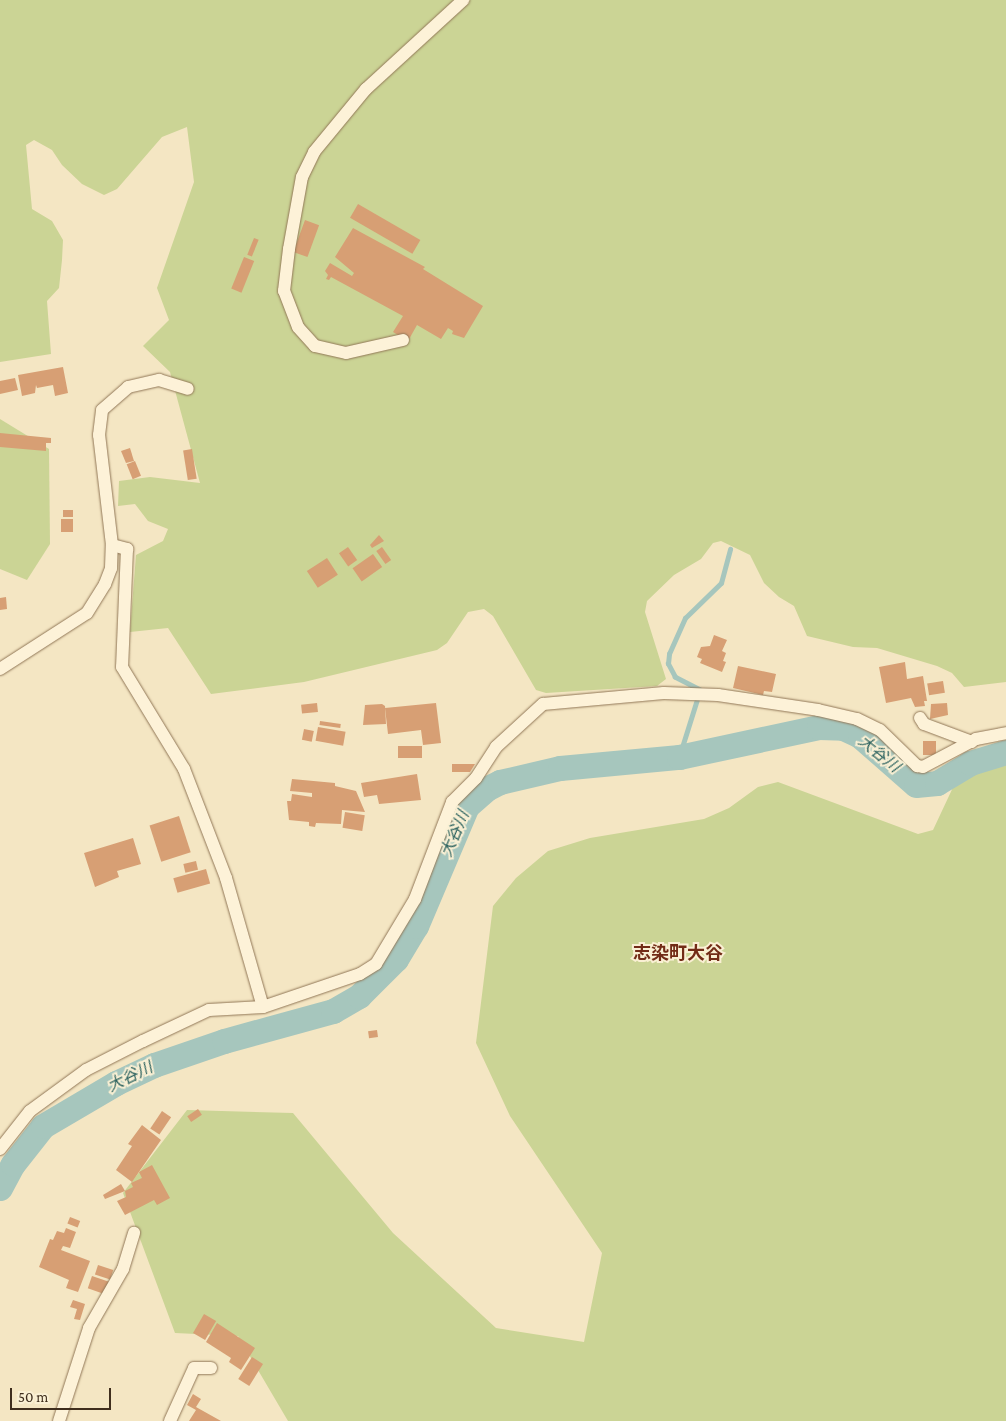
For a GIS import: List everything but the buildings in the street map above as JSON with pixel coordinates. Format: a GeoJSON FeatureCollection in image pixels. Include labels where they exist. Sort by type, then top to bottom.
{"type":"FeatureCollection","features":[{"type":"Feature","properties":{"kind":"street"},"geometry":{"type":"LineString","coordinates":[[403,340],[346,353],[315,346],[298,327],[284,291],[289,249],[302,177],[314,152],[366,89],[463,0]]}},
{"type":"Feature","properties":{"kind":"street"},"geometry":{"type":"LineString","coordinates":[[0,669],[87,613],[105,584],[111,568],[112,545],[99,435],[102,410],[128,387],[159,380],[188,389]]}},
{"type":"Feature","properties":{"kind":"street"},"geometry":{"type":"LineString","coordinates":[[112,545],[127,549],[122,667],[184,769],[226,878],[263,1007]]}},
{"type":"Feature","properties":{"kind":"street"},"geometry":{"type":"LineString","coordinates":[[0,1149],[30,1111],[86,1070],[210,1010],[263,1007],[360,974],[376,964],[415,899],[452,802],[476,778],[496,747],[542,704],[664,693],[718,695],[818,710],[857,719],[880,730],[917,766],[923,767],[972,742],[1006,733]]}},
{"type":"Feature","properties":{"kind":"street"},"geometry":{"type":"LineString","coordinates":[[920,718],[924,724],[972,742]]}},
{"type":"Feature","properties":{"kind":"street"},"geometry":{"type":"LineString","coordinates":[[59,1421],[89,1328],[124,1269],[134,1233]]}},
{"type":"Feature","properties":{"kind":"street"},"geometry":{"type":"LineString","coordinates":[[170,1421],[194,1368],[211,1368]]}},
{"type":"Feature","properties":{"kind":"green space"},"geometry":{"type":"Polygon","coordinates":[[[0,0],[1006,0],[1006,682],[964,687],[952,673],[937,666],[877,648],[853,647],[807,636],[794,606],[779,597],[764,583],[750,555],[721,541],[713,543],[701,559],[674,575],[647,601],[645,612],[666,679],[657,686],[546,693],[536,690],[493,616],[484,609],[468,612],[447,643],[437,650],[304,682],[211,694],[168,628],[130,632],[136,555],[163,541],[168,529],[148,521],[135,504],[118,506],[119,481],[150,477],[200,483],[170,372],[143,346],[169,320],[157,288],[194,182],[187,127],[162,137],[117,189],[104,195],[82,184],[62,165],[52,150],[34,140],[26,145],[32,209],[52,221],[63,240],[59,288],[47,301],[51,354],[0,362],[0,0]]]}},
{"type":"Feature","properties":{"kind":"green space"},"geometry":{"type":"Polygon","coordinates":[[[0,419],[49,449],[50,544],[27,580],[0,569],[0,419]]]}},
{"type":"Feature","properties":{"kind":"green space"},"geometry":{"type":"Polygon","coordinates":[[[1006,758],[1006,1421],[288,1421],[238,1336],[175,1333],[123,1193],[187,1110],[293,1113],[393,1233],[496,1328],[584,1342],[602,1253],[510,1116],[476,1043],[493,906],[516,878],[548,851],[590,838],[704,819],[729,808],[758,787],[778,782],[918,834],[933,830],[956,781],[986,763],[1006,758]]]}},
{"type":"Feature","properties":{"kind":"waterway"},"geometry":{"type":"LineString","coordinates":[[679,757],[700,690],[675,677],[668,664],[669,654],[685,618],[721,583],[730,549]]}},
{"type":"Feature","properties":{"kind":"waterway","name":"大谷川"},"geometry":{"type":"LineString","coordinates":[[0,1188],[13,1164],[43,1126],[116,1083],[154,1065],[224,1041],[333,1011],[359,996],[396,959],[416,926],[467,806],[488,788],[500,782],[560,768],[679,757],[819,727],[843,728],[860,736],[916,785],[937,783],[970,763],[1006,752]]}},
{"type":"Feature","properties":{"kind":"district","name":"志染町大谷"},"geometry":{"type":"Point","coordinates":[678,953]}}]}
